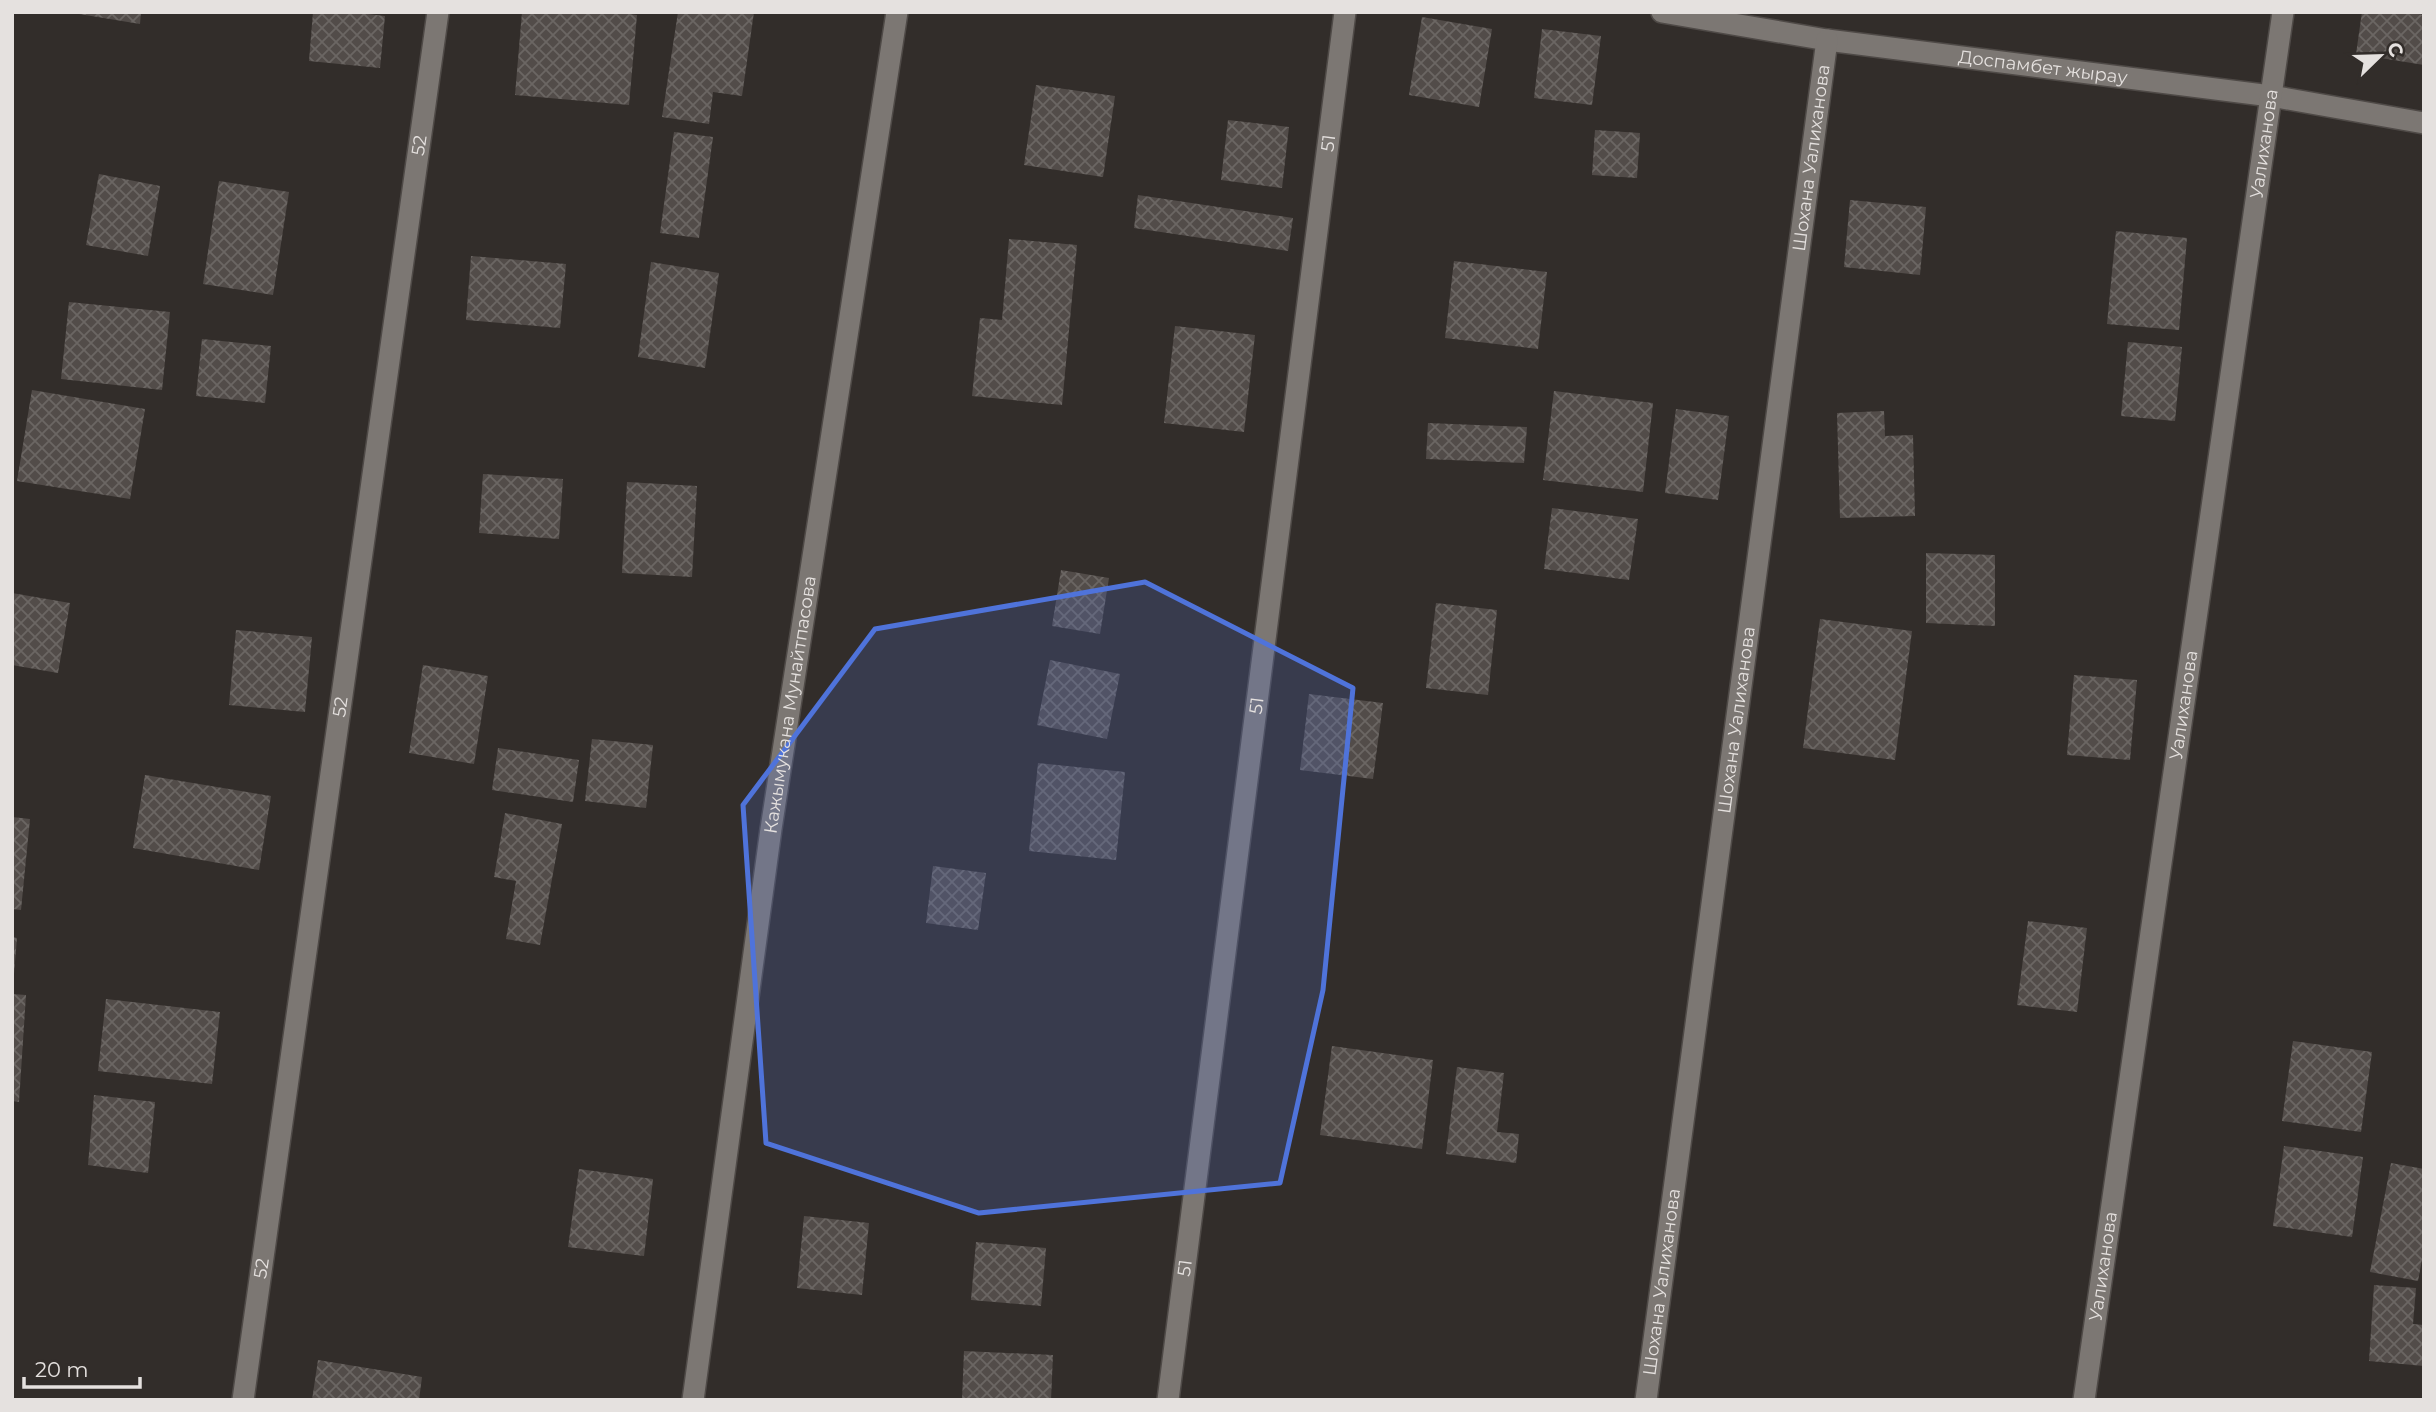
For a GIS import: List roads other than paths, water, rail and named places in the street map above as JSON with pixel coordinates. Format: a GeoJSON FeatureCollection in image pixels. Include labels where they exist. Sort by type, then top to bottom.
{"type":"FeatureCollection","features":[{"type":"Feature","properties":{"kind":"street","name":"52"},"geometry":{"type":"LineString","coordinates":[[243,1400],[438,12]]}},
{"type":"Feature","properties":{"kind":"street","name":"Кажымукана Мунайтпасова"},"geometry":{"type":"LineString","coordinates":[[693,1400],[771,829],[897,12]]}},
{"type":"Feature","properties":{"kind":"street","name":"51"},"geometry":{"type":"LineString","coordinates":[[1168,1400],[1345,12]]}},
{"type":"Feature","properties":{"kind":"street","name":"Доспамбет жырау"},"geometry":{"type":"LineString","coordinates":[[1662,12],[1827,40],[2271,96],[2424,123]]}},
{"type":"Feature","properties":{"kind":"street","name":"Уалиханова"},"geometry":{"type":"LineString","coordinates":[[2084,1400],[2283,12]]}},
{"type":"Feature","properties":{"kind":"street","name":"Шохана Уалиханова"},"geometry":{"type":"LineString","coordinates":[[1646,1400],[1827,40]]}}]}
